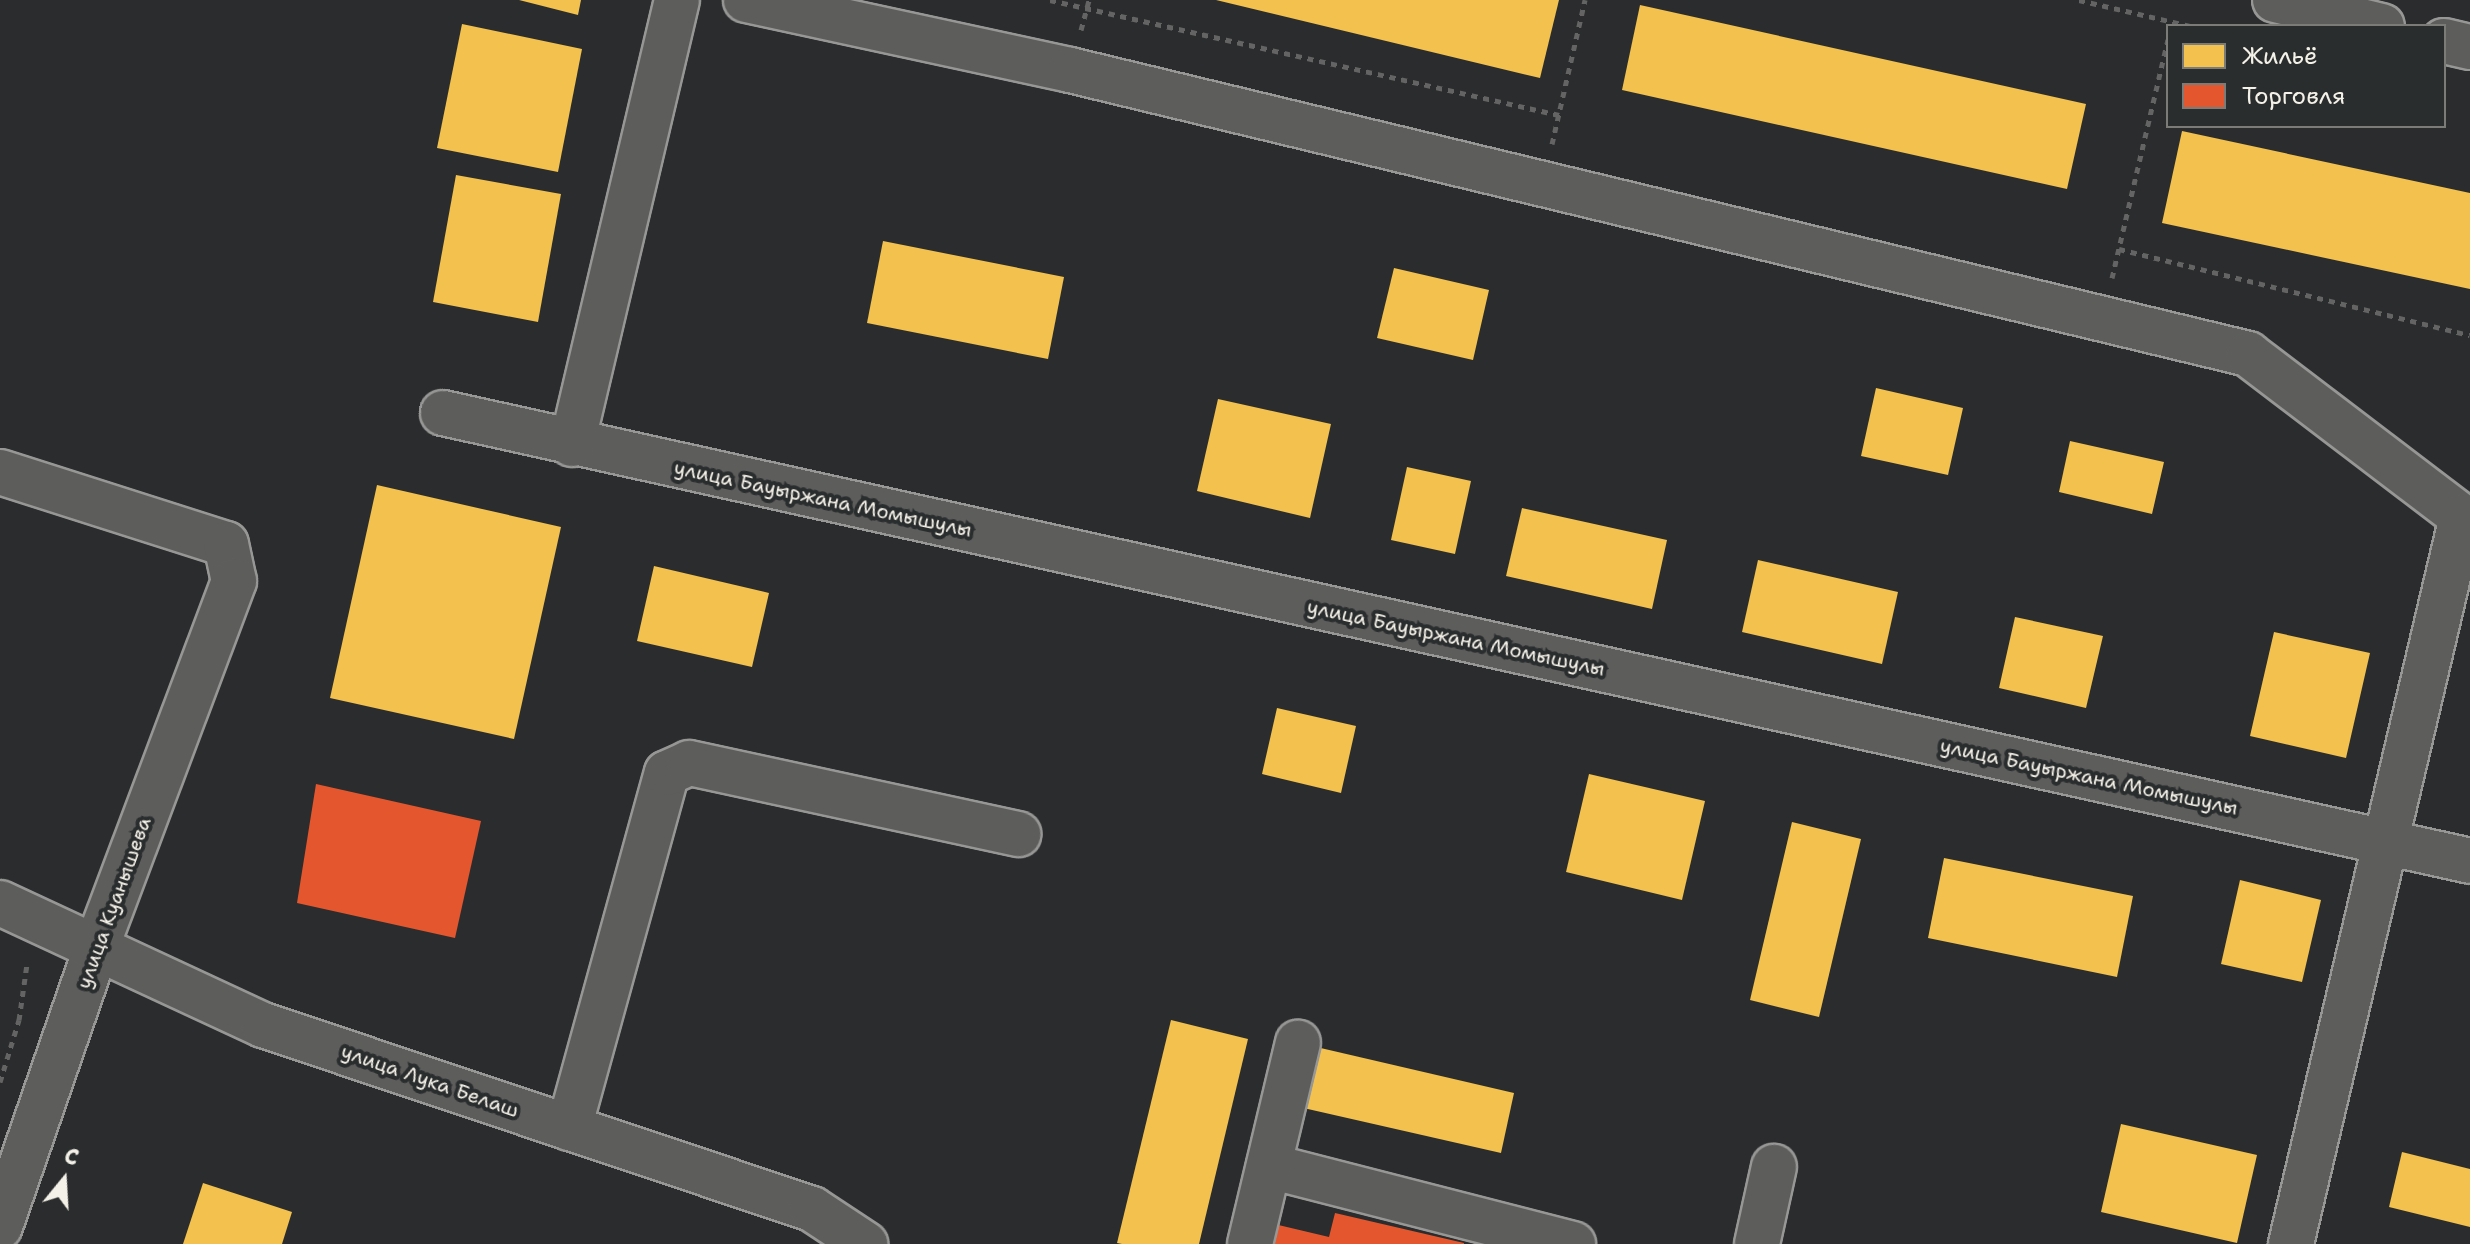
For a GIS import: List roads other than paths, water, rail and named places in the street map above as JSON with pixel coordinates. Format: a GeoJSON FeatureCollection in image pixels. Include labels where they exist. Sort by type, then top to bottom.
{"type":"FeatureCollection","features":[{"type":"Feature","properties":{"kind":"street"},"geometry":{"type":"LineString","coordinates":[[572,444],[677,0]]}},
{"type":"Feature","properties":{"kind":"street"},"geometry":{"type":"LineString","coordinates":[[746,0],[1070,70],[2248,354],[2462,517],[2291,1244]]}},
{"type":"Feature","properties":{"kind":"street"},"geometry":{"type":"LineString","coordinates":[[2275,0],[2374,24]]}},
{"type":"Feature","properties":{"kind":"street"},"geometry":{"type":"LineString","coordinates":[[2446,41],[2470,47]]}},
{"type":"Feature","properties":{"kind":"street","name":"улица Бауыржана Момышулы"},"geometry":{"type":"LineString","coordinates":[[443,413],[572,444],[2470,861]]}},
{"type":"Feature","properties":{"kind":"street","name":"улица Куанышева"},"geometry":{"type":"LineString","coordinates":[[0,472],[226,544],[234,581],[96,949],[0,1227]]}},
{"type":"Feature","properties":{"kind":"street"},"geometry":{"type":"LineString","coordinates":[[569,1128],[667,773],[689,763],[1018,834]]}},
{"type":"Feature","properties":{"kind":"street","name":"улица Лука Белаш"},"geometry":{"type":"LineString","coordinates":[[17,909],[96,949],[263,1025],[812,1209],[865,1244]]}},
{"type":"Feature","properties":{"kind":"street"},"geometry":{"type":"LineString","coordinates":[[1250,1244],[1298,1043]]}},
{"type":"Feature","properties":{"kind":"street"},"geometry":{"type":"LineString","coordinates":[[1269,1166],[1573,1244]]}},
{"type":"Feature","properties":{"kind":"street"},"geometry":{"type":"LineString","coordinates":[[1757,1244],[1774,1167]]}}]}
